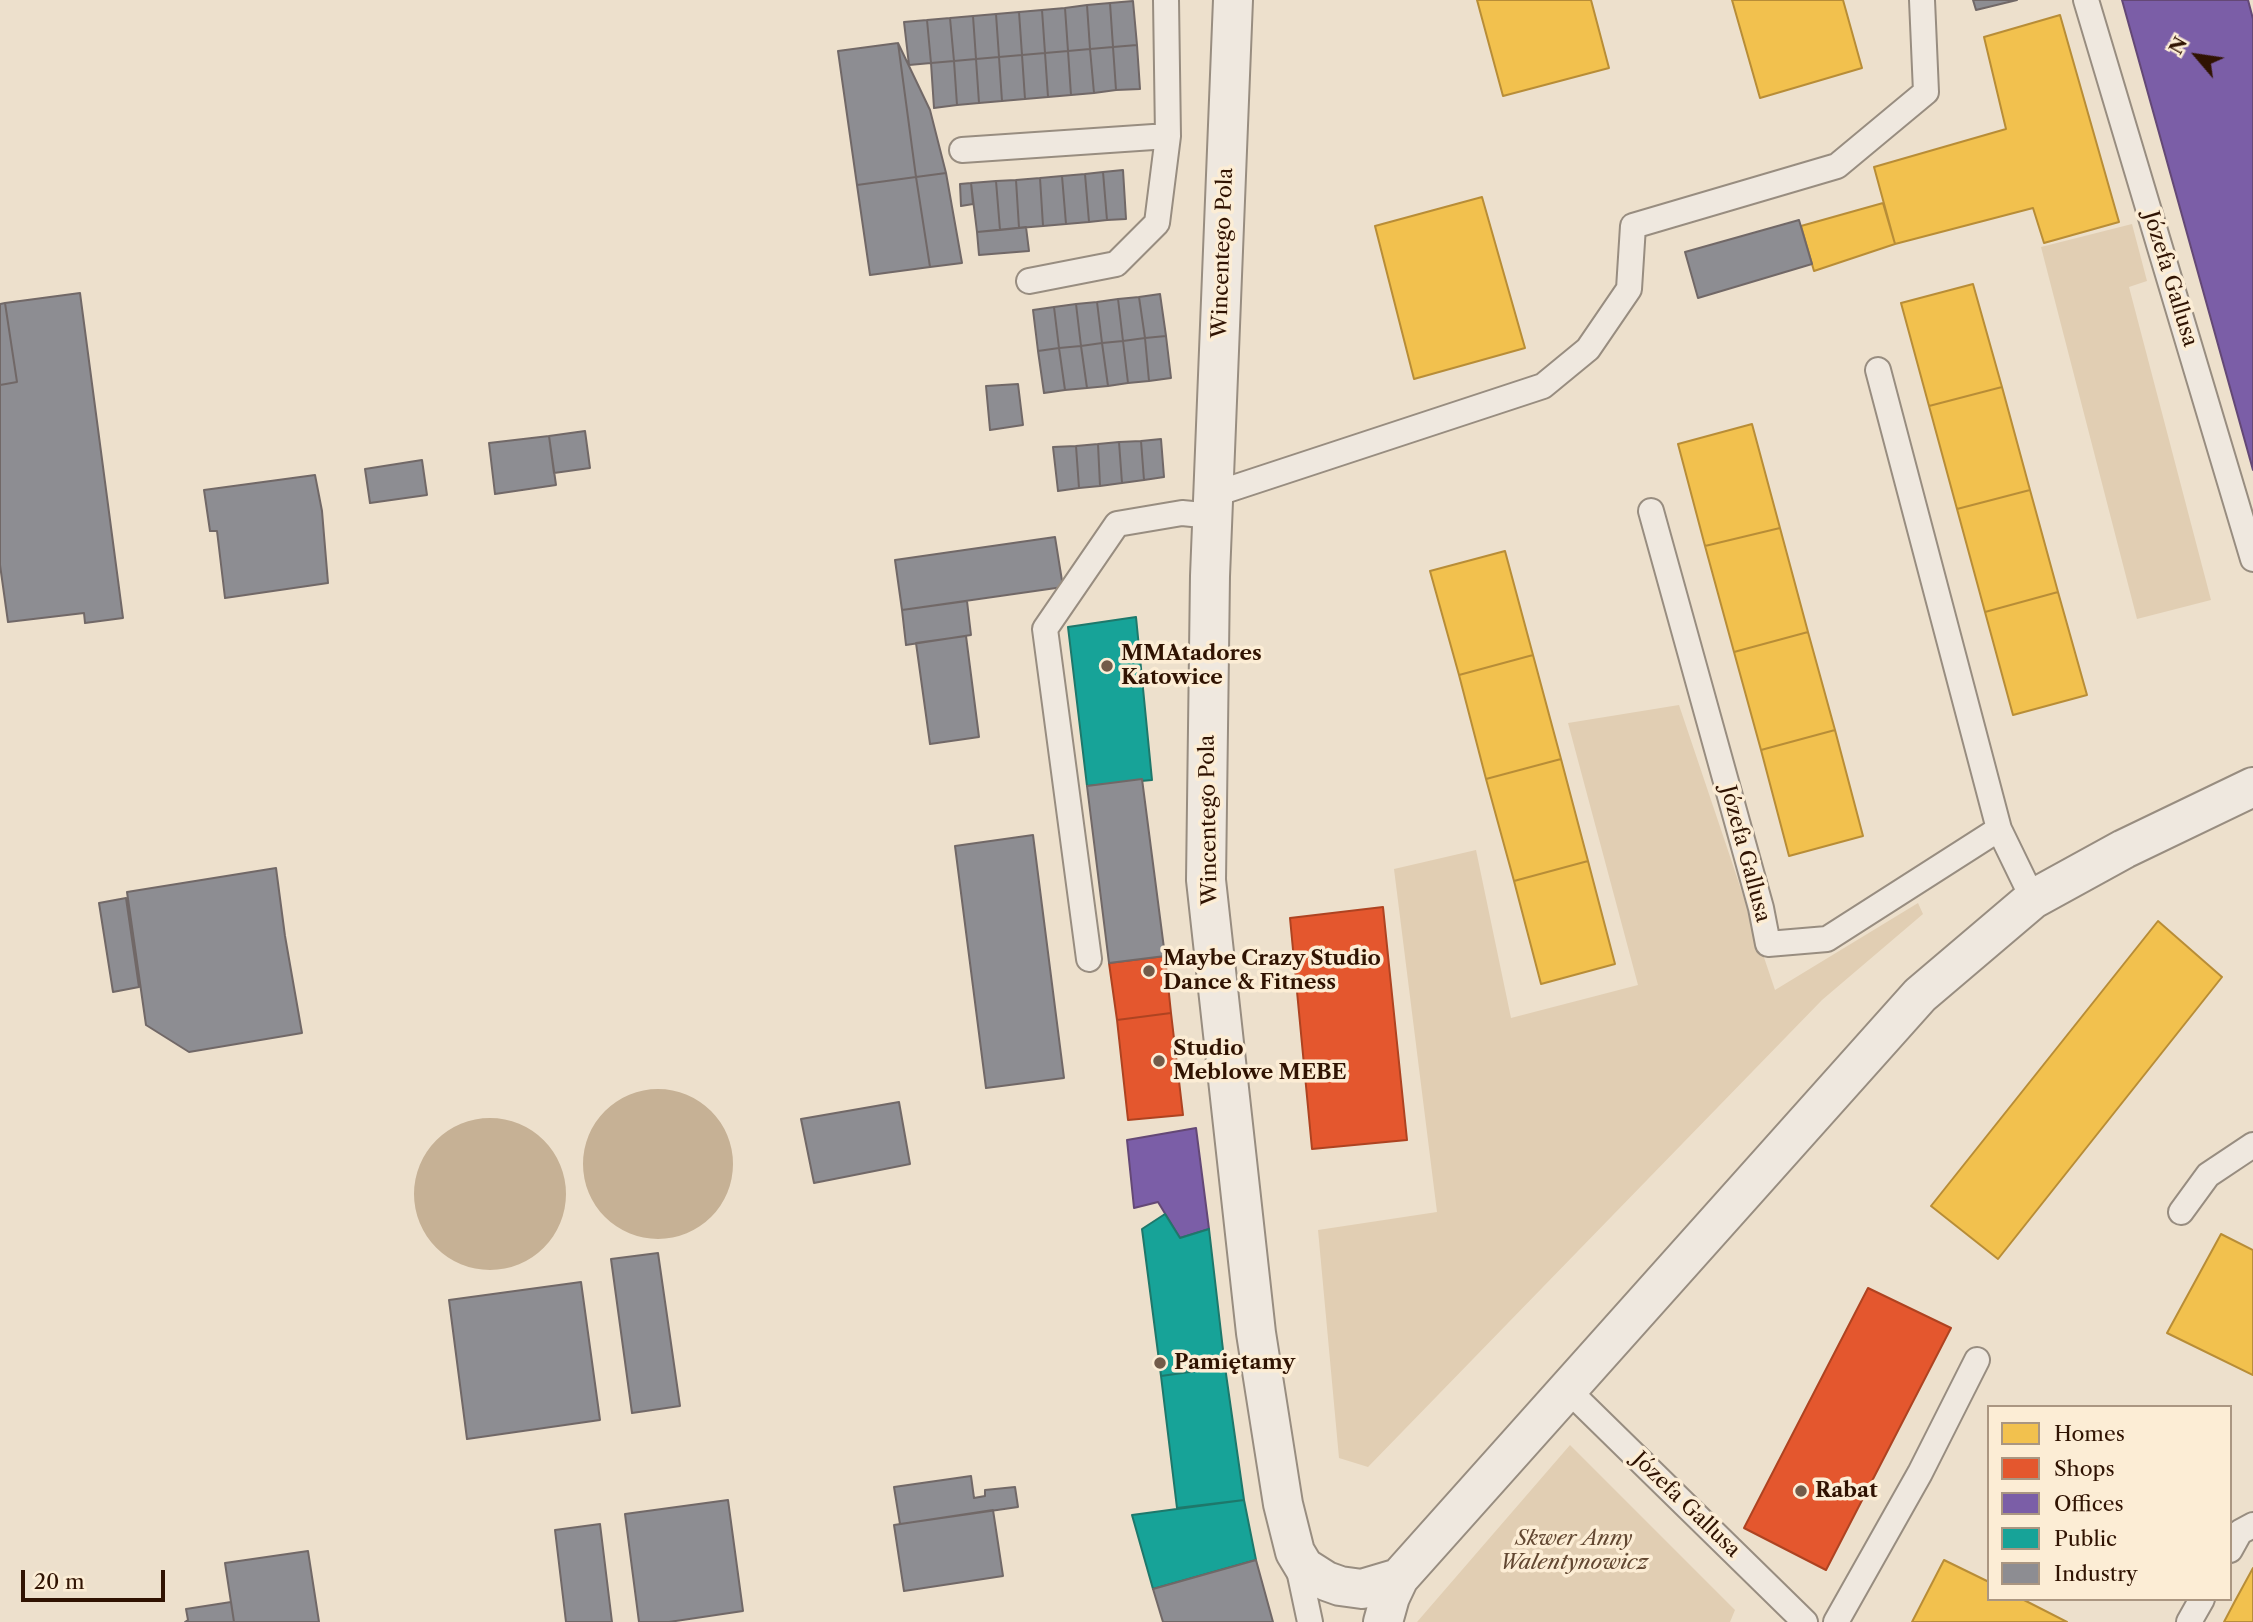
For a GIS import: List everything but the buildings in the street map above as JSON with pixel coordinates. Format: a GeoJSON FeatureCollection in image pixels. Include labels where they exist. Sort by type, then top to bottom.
{"type":"FeatureCollection","features":[{"type":"Feature","properties":{"kind":"street","name":"Wincentego Pola"},"geometry":{"type":"LineString","coordinates":[[1233,0],[1210,576],[1206,880],[1256,1333],[1283,1504],[1295,1552]]}},
{"type":"Feature","properties":{"kind":"street"},"geometry":{"type":"LineString","coordinates":[[1383,1622],[1399,1578],[1920,995],[2032,899],[2124,849],[2253,787]]}},
{"type":"Feature","properties":{"kind":"street"},"geometry":{"type":"LineString","coordinates":[[1295,1552],[1304,1567],[1326,1581],[1340,1586],[1362,1588],[1399,1578]]}},
{"type":"Feature","properties":{"kind":"lane"},"geometry":{"type":"LineString","coordinates":[[1029,281],[1116,264],[1157,223],[1168,136],[1166,0]]}},
{"type":"Feature","properties":{"kind":"lane"},"geometry":{"type":"LineString","coordinates":[[1089,959],[1045,629],[1117,524],[1214,505],[1543,386],[1588,349],[1629,289],[1633,226],[1837,166],[1926,92],[1922,0]]}},
{"type":"Feature","properties":{"kind":"lane","name":"Józefa Gallusa"},"geometry":{"type":"LineString","coordinates":[[2086,0],[2253,559]]}},
{"type":"Feature","properties":{"kind":"lane"},"geometry":{"type":"LineString","coordinates":[[962,149],[1168,136]]}},
{"type":"Feature","properties":{"kind":"lane"},"geometry":{"type":"LineString","coordinates":[[1878,370],[1999,829],[2032,899]]}},
{"type":"Feature","properties":{"kind":"lane","name":"Józefa Gallusa"},"geometry":{"type":"LineString","coordinates":[[1651,510],[1761,908],[1768,944],[1827,939],[1999,829]]}},
{"type":"Feature","properties":{"kind":"lane"},"geometry":{"type":"LineString","coordinates":[[2181,1212],[2208,1175],[2253,1145]]}},
{"type":"Feature","properties":{"kind":"lane"},"geometry":{"type":"LineString","coordinates":[[1836,1622],[1920,1473],[1977,1360]]}},
{"type":"Feature","properties":{"kind":"lane","name":"Józefa Gallusa"},"geometry":{"type":"LineString","coordinates":[[1566,1388],[1805,1622]]}},
{"type":"Feature","properties":{"kind":"lane"},"geometry":{"type":"LineString","coordinates":[[2232,1546],[2241,1532],[2253,1525]]}},
{"type":"Feature","properties":{"kind":"lane"},"geometry":{"type":"LineString","coordinates":[[1295,1552],[1310,1622]]}},
{"type":"Feature","properties":{"kind":"lane"},"geometry":{"type":"LineString","coordinates":[[2189,1622],[2201,1601]]}},
{"type":"Feature","properties":{"kind":"green space"},"geometry":{"type":"Polygon","coordinates":[[[2132,224],[2147,281],[2129,287],[2211,600],[2137,619],[2041,247],[2132,224]]]}},
{"type":"Feature","properties":{"kind":"green space"},"geometry":{"type":"Polygon","coordinates":[[[1679,705],[1775,990],[1918,903],[1923,914],[1822,1000],[1368,1467],[1339,1458],[1318,1230],[1437,1212],[1394,869],[1476,850],[1511,1018],[1638,985],[1568,723],[1679,705]]]}},
{"type":"Feature","properties":{"kind":"green space","name":"Skwer Anny Walentynowicz"},"geometry":{"type":"Polygon","coordinates":[[[1570,1445],[1735,1610],[1730,1622],[1417,1622],[1570,1445]]]}},
{"type":"Feature","properties":{"kind":"shaded area"},"geometry":{"type":"Polygon","coordinates":[[[658,1089],[687,1095],[711,1111],[727,1135],[733,1164],[727,1193],[711,1217],[687,1233],[658,1239],[629,1233],[605,1217],[589,1193],[583,1164],[589,1135],[605,1111],[629,1095],[658,1089]]]}},
{"type":"Feature","properties":{"kind":"shaded area"},"geometry":{"type":"Polygon","coordinates":[[[490,1118],[519,1123],[544,1140],[561,1165],[566,1194],[561,1223],[544,1248],[519,1265],[490,1270],[461,1265],[436,1248],[419,1223],[414,1194],[419,1165],[436,1140],[461,1123],[490,1118]]]}},
{"type":"Feature","properties":{"kind":"place","name":"MMAtadores Katowice"},"geometry":{"type":"Point","coordinates":[1107,666]}},
{"type":"Feature","properties":{"kind":"place","name":"Maybe Crazy Studio Dance & Fitness"},"geometry":{"type":"Point","coordinates":[1149,971]}},
{"type":"Feature","properties":{"kind":"place","name":"Studio Meblowe MEBE"},"geometry":{"type":"Point","coordinates":[1159,1061]}},
{"type":"Feature","properties":{"kind":"place","name":"Pamiętamy"},"geometry":{"type":"Point","coordinates":[1160,1363]}},
{"type":"Feature","properties":{"kind":"place","name":"Rabat"},"geometry":{"type":"Point","coordinates":[1801,1491]}}]}
